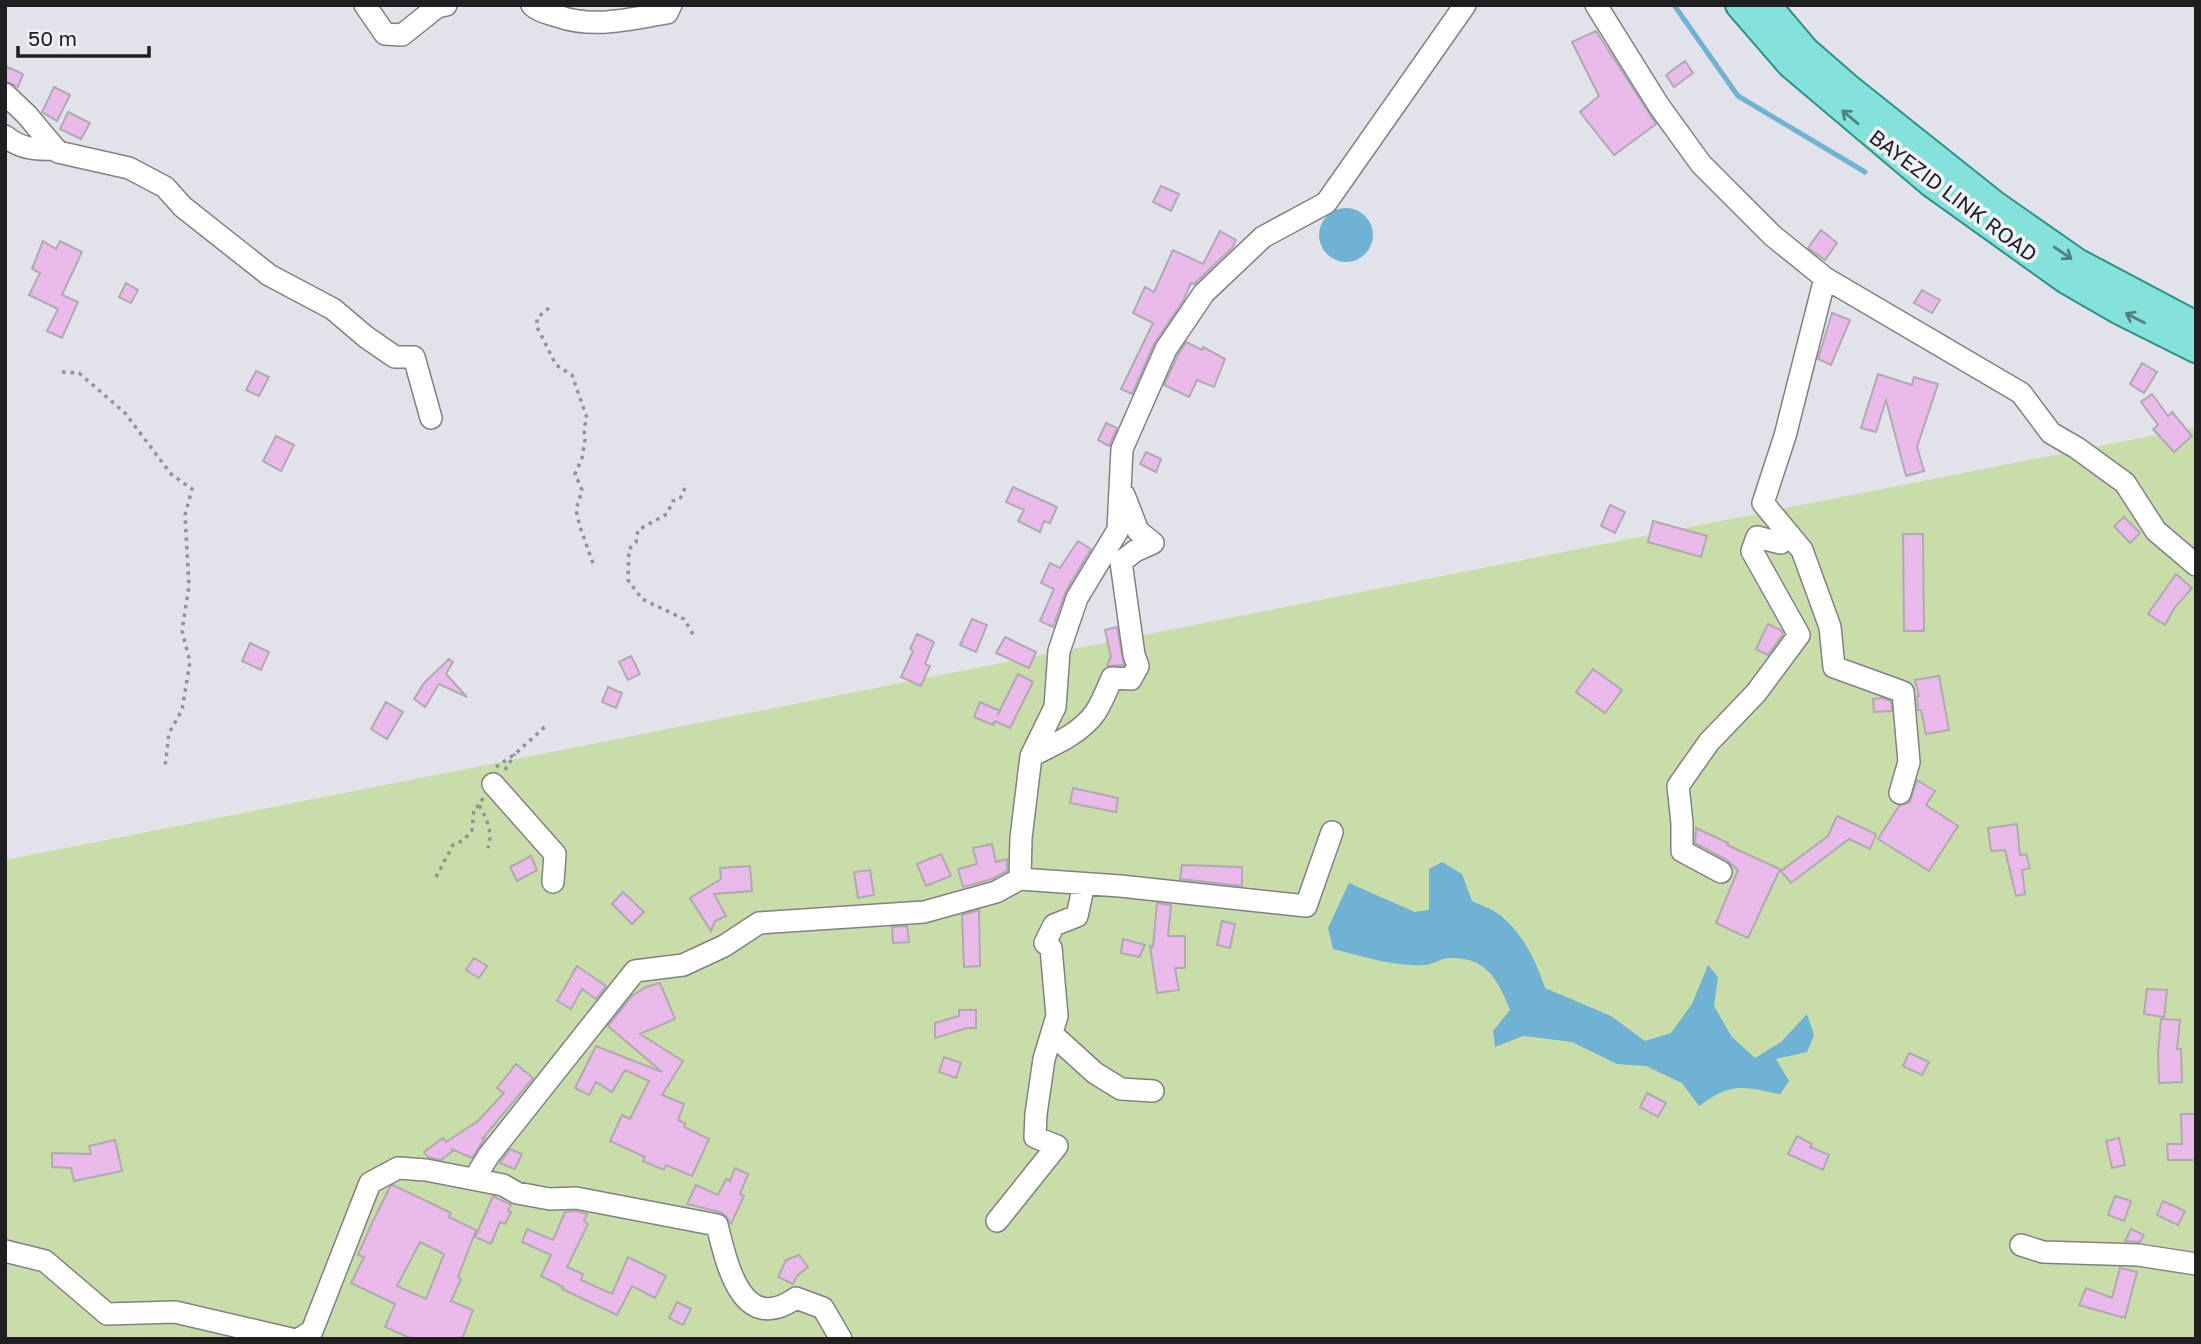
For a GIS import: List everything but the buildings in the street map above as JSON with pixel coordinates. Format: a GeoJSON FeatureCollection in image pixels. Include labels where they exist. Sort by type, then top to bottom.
{"type":"FeatureCollection","features":[{"type":"Feature","properties":{"kind":"main road","name":"BAYEZID LINK ROAD"},"geometry":{"type":"LineString","coordinates":[[1739,5],[1790,64],[1932,184],[2066,280],[2196,349]]}},
{"type":"Feature","properties":{"kind":"main road","name":"BAYEZID LINK ROAD"},"geometry":{"type":"LineString","coordinates":[[1767,5],[1805,50],[1994,204],[2077,262],[2196,326]]}},
{"type":"Feature","properties":{"kind":"street"},"geometry":{"type":"LineString","coordinates":[[365,5],[385,34],[402,35],[429,13],[446,5]]}},
{"type":"Feature","properties":{"kind":"street"},"geometry":{"type":"LineString","coordinates":[[532,5],[537,10],[572,21],[603,24],[667,13],[671,5]]}},
{"type":"Feature","properties":{"kind":"street"},"geometry":{"type":"LineString","coordinates":[[1020,879],[1021,838],[1031,756],[1055,707],[1059,651],[1077,597],[1118,530],[1122,449],[1166,349],[1203,293],[1263,237],[1326,203],[1465,5]]}},
{"type":"Feature","properties":{"kind":"street"},"geometry":{"type":"LineString","coordinates":[[1596,5],[1659,106],[1701,164],[1773,236],[1825,278],[2021,393],[2051,433],[2077,448],[2125,483],[2156,531],[2196,565]]}},
{"type":"Feature","properties":{"kind":"street"},"geometry":{"type":"LineString","coordinates":[[5,94],[58,152],[128,168],[165,187],[183,207],[269,275],[333,309],[395,357],[414,357],[431,418]]}},
{"type":"Feature","properties":{"kind":"street"},"geometry":{"type":"LineString","coordinates":[[5,136],[14,144],[38,150],[56,149]]}},
{"type":"Feature","properties":{"kind":"street"},"geometry":{"type":"LineString","coordinates":[[1825,278],[1784,436],[1763,503],[1802,550],[1830,626],[1834,667],[1903,692],[1909,762],[1900,793]]}},
{"type":"Feature","properties":{"kind":"street"},"geometry":{"type":"LineString","coordinates":[[1031,756],[1065,739],[1087,722],[1096,712],[1112,678],[1131,678],[1138,666],[1134,655],[1121,562],[1135,551],[1153,543],[1138,531],[1120,486]]}},
{"type":"Feature","properties":{"kind":"street"},"geometry":{"type":"LineString","coordinates":[[1721,872],[1682,851],[1678,786],[1709,742],[1756,693],[1799,635],[1752,551],[1757,537],[1781,542],[1790,535]]}},
{"type":"Feature","properties":{"kind":"street"},"geometry":{"type":"LineString","coordinates":[[490,779],[555,854],[553,882]]}},
{"type":"Feature","properties":{"kind":"street"},"geometry":{"type":"LineString","coordinates":[[474,1179],[489,1155],[635,971],[683,965],[724,946],[759,923],[925,912],[996,891],[1020,879],[1306,906],[1332,832]]}},
{"type":"Feature","properties":{"kind":"street"},"geometry":{"type":"LineString","coordinates":[[997,1221],[1057,1146],[1035,1137],[1044,1059],[1057,1016],[1051,948],[1045,943],[1054,925],[1077,916],[1084,884]]}},
{"type":"Feature","properties":{"kind":"street"},"geometry":{"type":"LineString","coordinates":[[1052,1034],[1095,1073],[1121,1089],[1153,1091]]}},
{"type":"Feature","properties":{"kind":"street"},"geometry":{"type":"LineString","coordinates":[[299,1339],[312,1331],[370,1183],[398,1168],[474,1179],[503,1185],[517,1193],[550,1199],[576,1198],[717,1225],[734,1283],[750,1303],[765,1310],[783,1307],[796,1298],[822,1308],[841,1339]]}},
{"type":"Feature","properties":{"kind":"street"},"geometry":{"type":"LineString","coordinates":[[2021,1245],[2043,1252],[2138,1255],[2196,1264]]}},
{"type":"Feature","properties":{"kind":"street"},"geometry":{"type":"LineString","coordinates":[[5,1251],[45,1261],[107,1314],[175,1312],[291,1339]]}},
{"type":"Feature","properties":{"kind":"path"},"geometry":{"type":"LineString","coordinates":[[549,308],[537,318],[537,327],[556,365],[572,374],[587,418],[582,458],[575,474],[582,489],[576,510],[594,566]]}},
{"type":"Feature","properties":{"kind":"path"},"geometry":{"type":"LineString","coordinates":[[62,372],[79,373],[125,413],[171,474],[192,489],[185,515],[188,586],[182,631],[190,662],[182,710],[169,733],[165,767]]}},
{"type":"Feature","properties":{"kind":"path"},"geometry":{"type":"LineString","coordinates":[[685,488],[680,499],[673,500],[667,514],[638,530],[636,542],[629,549],[628,580],[642,599],[684,619],[694,636]]}},
{"type":"Feature","properties":{"kind":"path"},"geometry":{"type":"LineString","coordinates":[[490,779],[548,724]]}},
{"type":"Feature","properties":{"kind":"path"},"geometry":{"type":"LineString","coordinates":[[436,877],[453,845],[464,840],[472,830],[474,809],[480,805]]}},
{"type":"Feature","properties":{"kind":"green space"},"geometry":{"type":"Polygon","coordinates":[[[2196,427],[2196,1339],[5,1339],[5,860],[2196,427]]]}},
{"type":"Feature","properties":{"kind":"water"},"geometry":{"type":"Polygon","coordinates":[[[1346,208],[1365,216],[1373,235],[1365,254],[1346,262],[1327,254],[1319,235],[1327,216],[1346,208]]]}},
{"type":"Feature","properties":{"kind":"water"},"geometry":{"type":"Polygon","coordinates":[[[1442,862],[1462,874],[1472,901],[1497,913],[1514,929],[1532,957],[1545,988],[1611,1016],[1645,1041],[1671,1033],[1692,1004],[1708,965],[1718,977],[1714,1006],[1732,1037],[1755,1058],[1781,1042],[1807,1014],[1814,1035],[1807,1052],[1776,1059],[1789,1081],[1780,1094],[1747,1088],[1730,1089],[1699,1106],[1682,1083],[1646,1066],[1617,1064],[1572,1042],[1523,1036],[1495,1047],[1493,1031],[1510,1010],[1501,989],[1482,966],[1473,961],[1450,958],[1427,965],[1401,964],[1333,949],[1328,928],[1349,883],[1415,912],[1429,910],[1429,869],[1442,862]]]}},
{"type":"Feature","properties":{"kind":"waterway"},"geometry":{"type":"LineString","coordinates":[[1674,5],[1738,96],[1865,172]]}}]}
